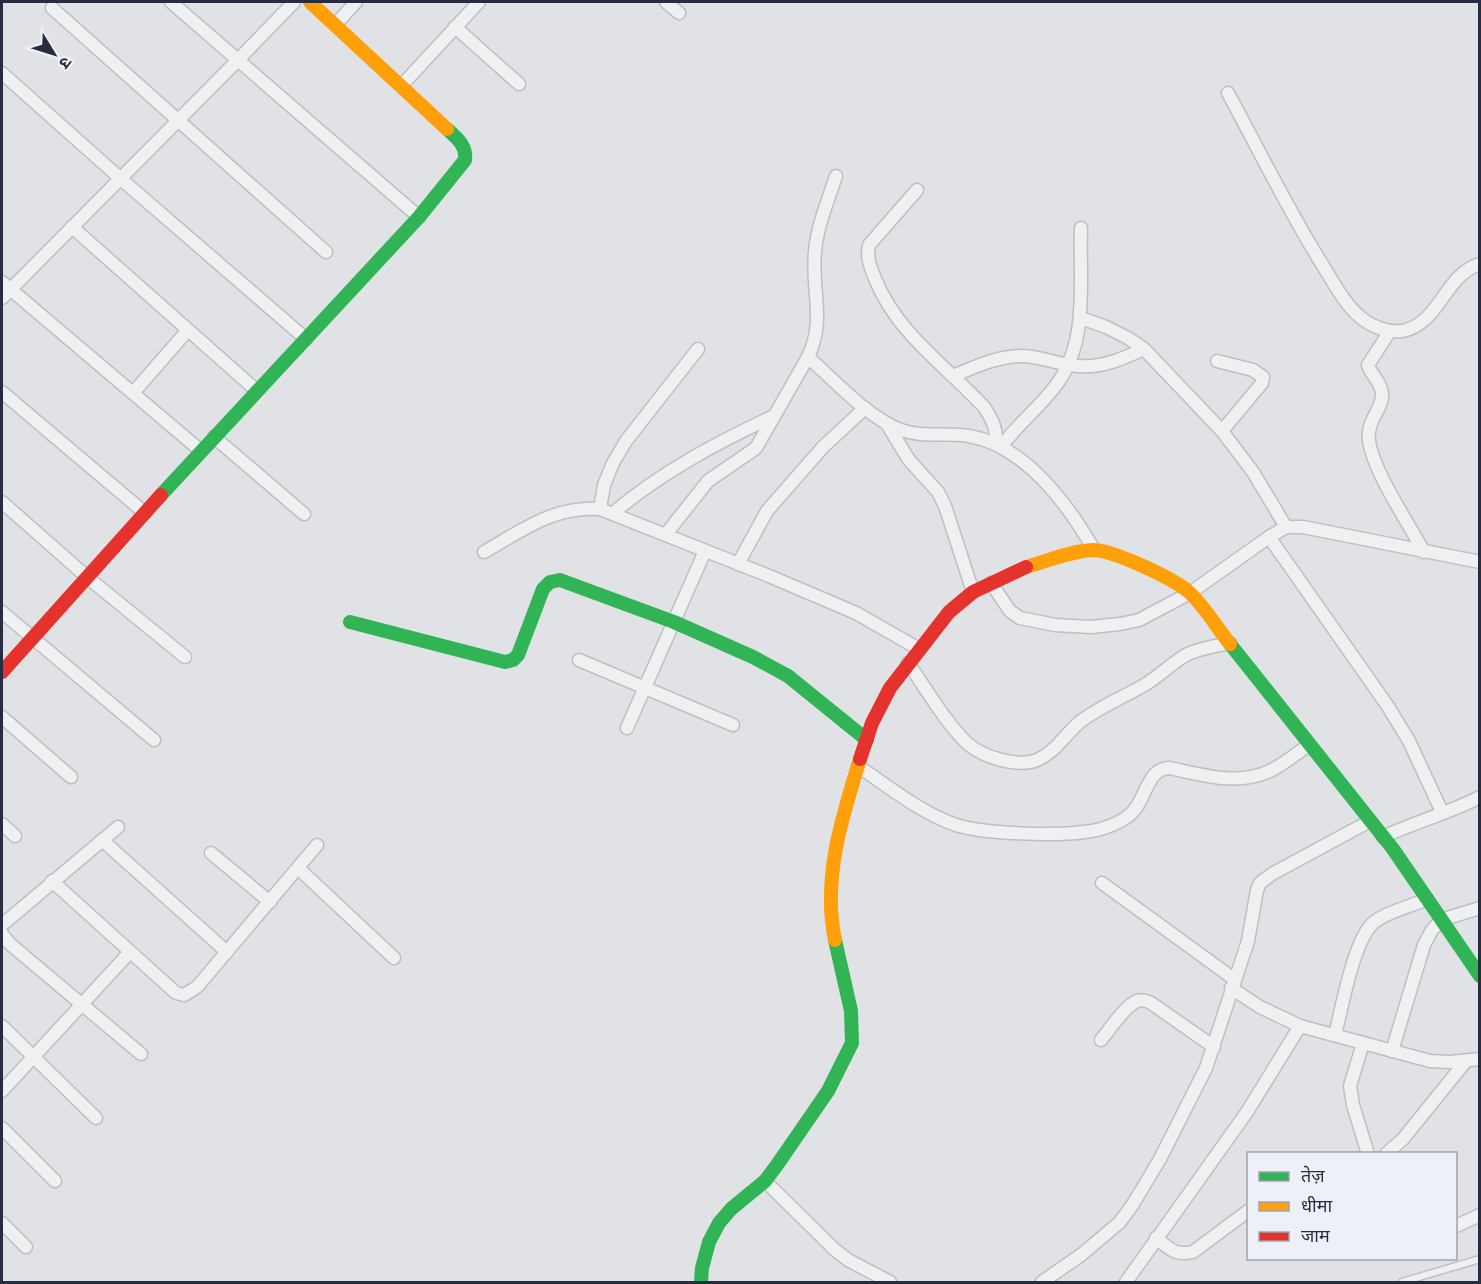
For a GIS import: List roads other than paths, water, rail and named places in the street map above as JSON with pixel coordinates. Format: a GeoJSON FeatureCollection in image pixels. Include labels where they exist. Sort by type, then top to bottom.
{"type":"FeatureCollection","features":[{"type":"Feature","properties":{"kind":"street"},"geometry":{"type":"LineString","coordinates":[[171,2],[419,217]]}},
{"type":"Feature","properties":{"kind":"street"},"geometry":{"type":"LineString","coordinates":[[201,451],[133,393],[4,290],[72,227],[294,2]]}},
{"type":"Feature","properties":{"kind":"street"},"geometry":{"type":"LineString","coordinates":[[2,672],[201,451],[419,217],[465,160],[466,152],[460,141],[310,2]]}},
{"type":"Feature","properties":{"kind":"street"},"geometry":{"type":"LineString","coordinates":[[336,24],[356,2]]}},
{"type":"Feature","properties":{"kind":"street"},"geometry":{"type":"LineString","coordinates":[[402,85],[479,2]]}},
{"type":"Feature","properties":{"kind":"street"},"geometry":{"type":"LineString","coordinates":[[666,2],[679,13]]}},
{"type":"Feature","properties":{"kind":"street"},"geometry":{"type":"LineString","coordinates":[[52,8],[326,252]]}},
{"type":"Feature","properties":{"kind":"street"},"geometry":{"type":"LineString","coordinates":[[455,27],[519,84]]}},
{"type":"Feature","properties":{"kind":"street"},"geometry":{"type":"LineString","coordinates":[[2,73],[120,179],[306,339]]}},
{"type":"Feature","properties":{"kind":"street"},"geometry":{"type":"LineString","coordinates":[[1228,93],[1314,252],[1343,298],[1359,316],[1375,326],[1390,331],[1403,331],[1416,326],[1428,318],[1457,279],[1467,270],[1479,264]]}},
{"type":"Feature","properties":{"kind":"street"},"geometry":{"type":"LineString","coordinates":[[666,534],[708,482],[756,448],[815,343],[818,330],[815,278],[817,237],[836,176]]}},
{"type":"Feature","properties":{"kind":"street"},"geometry":{"type":"LineString","coordinates":[[917,190],[869,245],[867,254],[869,262],[882,295],[896,318],[910,335],[984,407],[993,421],[998,445]]}},
{"type":"Feature","properties":{"kind":"street"},"geometry":{"type":"LineString","coordinates":[[72,227],[257,391]]}},
{"type":"Feature","properties":{"kind":"street"},"geometry":{"type":"LineString","coordinates":[[998,445],[1043,402],[1069,364],[1081,318],[1079,266],[1081,228]]}},
{"type":"Feature","properties":{"kind":"street"},"geometry":{"type":"LineString","coordinates":[[1081,318],[1106,327],[1144,349],[1222,430],[1252,472],[1286,527]]}},
{"type":"Feature","properties":{"kind":"street"},"geometry":{"type":"LineString","coordinates":[[133,393],[188,330]]}},
{"type":"Feature","properties":{"kind":"street"},"geometry":{"type":"LineString","coordinates":[[1390,331],[1368,365],[1382,392],[1382,400],[1370,424],[1369,442],[1380,472],[1424,552]]}},
{"type":"Feature","properties":{"kind":"street"},"geometry":{"type":"LineString","coordinates":[[600,509],[604,485],[613,463],[627,441],[698,349]]}},
{"type":"Feature","properties":{"kind":"street"},"geometry":{"type":"LineString","coordinates":[[953,376],[999,359],[1019,356],[1040,357],[1077,366],[1101,366],[1118,362],[1144,349]]}},
{"type":"Feature","properties":{"kind":"street"},"geometry":{"type":"LineString","coordinates":[[808,357],[865,408],[887,424],[920,435],[961,435],[984,438],[998,445],[1029,467],[1062,501],[1094,550]]}},
{"type":"Feature","properties":{"kind":"street"},"geometry":{"type":"LineString","coordinates":[[1217,361],[1253,370],[1263,377],[1262,383],[1222,430]]}},
{"type":"Feature","properties":{"kind":"street"},"geometry":{"type":"LineString","coordinates":[[2,392],[145,513]]}},
{"type":"Feature","properties":{"kind":"street"},"geometry":{"type":"LineString","coordinates":[[738,564],[767,511],[823,447],[865,408]]}},
{"type":"Feature","properties":{"kind":"street"},"geometry":{"type":"LineString","coordinates":[[613,513],[668,471],[718,442],[774,416]]}},
{"type":"Feature","properties":{"kind":"street"},"geometry":{"type":"LineString","coordinates":[[887,424],[909,460],[938,492],[945,506],[973,592]]}},
{"type":"Feature","properties":{"kind":"street"},"geometry":{"type":"LineString","coordinates":[[214,437],[304,514]]}},
{"type":"Feature","properties":{"kind":"street"},"geometry":{"type":"LineString","coordinates":[[2,502],[87,577],[185,657]]}},
{"type":"Feature","properties":{"kind":"street"},"geometry":{"type":"LineString","coordinates":[[484,552],[545,518],[570,510],[600,509],[856,613],[919,649]]}},
{"type":"Feature","properties":{"kind":"street"},"geometry":{"type":"LineString","coordinates":[[991,583],[1010,610],[1020,618],[1036,623],[1090,627],[1139,620],[1190,593],[1286,527],[1303,527],[1479,562]]}},
{"type":"Feature","properties":{"kind":"street"},"geometry":{"type":"LineString","coordinates":[[1269,537],[1409,741],[1442,812]]}},
{"type":"Feature","properties":{"kind":"street"},"geometry":{"type":"LineString","coordinates":[[627,728],[705,550]]}},
{"type":"Feature","properties":{"kind":"street"},"geometry":{"type":"LineString","coordinates":[[701,1282],[709,1242],[719,1222],[730,1209],[765,1181],[828,1091],[852,1043],[851,1011],[832,925],[830,888],[837,839],[872,723],[890,688],[949,612],[973,592],[1024,568],[1094,550],[1109,552],[1169,579],[1190,593],[1383,837],[1479,976]]}},
{"type":"Feature","properties":{"kind":"street"},"geometry":{"type":"LineString","coordinates":[[350,622],[505,663],[518,655],[543,589],[550,582],[560,580],[674,622],[753,657],[788,676],[867,740]]}},
{"type":"Feature","properties":{"kind":"street"},"geometry":{"type":"LineString","coordinates":[[2,612],[154,740]]}},
{"type":"Feature","properties":{"kind":"street"},"geometry":{"type":"LineString","coordinates":[[908,663],[952,726],[968,744],[980,753],[995,759],[1027,762],[1049,754],[1079,722],[1095,711],[1143,687],[1183,656],[1193,651],[1230,643]]}},
{"type":"Feature","properties":{"kind":"street"},"geometry":{"type":"LineString","coordinates":[[579,660],[733,726]]}},
{"type":"Feature","properties":{"kind":"street"},"geometry":{"type":"LineString","coordinates":[[2,717],[71,777]]}},
{"type":"Feature","properties":{"kind":"street"},"geometry":{"type":"LineString","coordinates":[[858,766],[924,810],[956,825],[978,830],[1033,833],[1085,832],[1126,818],[1136,809],[1154,774],[1161,768],[1233,780],[1253,778],[1272,770],[1309,745]]}},
{"type":"Feature","properties":{"kind":"street"},"geometry":{"type":"LineString","coordinates":[[1383,837],[1479,797]]}},
{"type":"Feature","properties":{"kind":"street"},"geometry":{"type":"LineString","coordinates":[[1042,1282],[1100,1240],[1120,1222],[1133,1204],[1181,1119],[1214,1047],[1248,941],[1260,884],[1272,874],[1370,820]]}},
{"type":"Feature","properties":{"kind":"street"},"geometry":{"type":"LineString","coordinates":[[2,825],[15,836]]}},
{"type":"Feature","properties":{"kind":"street"},"geometry":{"type":"LineString","coordinates":[[2,925],[118,827]]}},
{"type":"Feature","properties":{"kind":"street"},"geometry":{"type":"LineString","coordinates":[[102,840],[227,952]]}},
{"type":"Feature","properties":{"kind":"street"},"geometry":{"type":"LineString","coordinates":[[52,881],[176,993],[184,995],[197,987],[317,845]]}},
{"type":"Feature","properties":{"kind":"street"},"geometry":{"type":"LineString","coordinates":[[211,853],[270,902]]}},
{"type":"Feature","properties":{"kind":"street"},"geometry":{"type":"LineString","coordinates":[[298,868],[394,958]]}},
{"type":"Feature","properties":{"kind":"street"},"geometry":{"type":"LineString","coordinates":[[1102,883],[1260,1007],[1300,1026],[1430,1061],[1450,1062],[1479,1059]]}},
{"type":"Feature","properties":{"kind":"street"},"geometry":{"type":"LineString","coordinates":[[1335,1035],[1364,934],[1380,918],[1427,899]]}},
{"type":"Feature","properties":{"kind":"street"},"geometry":{"type":"LineString","coordinates":[[1392,1051],[1424,945],[1432,930],[1441,920],[1479,908]]}},
{"type":"Feature","properties":{"kind":"street"},"geometry":{"type":"LineString","coordinates":[[2,934],[10,944],[141,1054]]}},
{"type":"Feature","properties":{"kind":"street"},"geometry":{"type":"LineString","coordinates":[[2,1091],[130,952]]}},
{"type":"Feature","properties":{"kind":"street"},"geometry":{"type":"LineString","coordinates":[[1101,1040],[1128,1008],[1137,1001],[1144,1000],[1214,1047]]}},
{"type":"Feature","properties":{"kind":"street"},"geometry":{"type":"LineString","coordinates":[[2,1026],[96,1118]]}},
{"type":"Feature","properties":{"kind":"street"},"geometry":{"type":"LineString","coordinates":[[1126,1282],[1247,1112],[1300,1026]]}},
{"type":"Feature","properties":{"kind":"street"},"geometry":{"type":"LineString","coordinates":[[1364,1043],[1350,1086],[1353,1105],[1367,1152]]}},
{"type":"Feature","properties":{"kind":"street"},"geometry":{"type":"LineString","coordinates":[[1388,1152],[1403,1139],[1466,1061]]}},
{"type":"Feature","properties":{"kind":"street"},"geometry":{"type":"LineString","coordinates":[[2,1128],[55,1181]]}},
{"type":"Feature","properties":{"kind":"street"},"geometry":{"type":"LineString","coordinates":[[765,1181],[834,1249],[849,1260],[890,1282]]}},
{"type":"Feature","properties":{"kind":"street"},"geometry":{"type":"LineString","coordinates":[[1156,1238],[1174,1252],[1183,1254],[1194,1252],[1247,1212]]}},
{"type":"Feature","properties":{"kind":"street"},"geometry":{"type":"LineString","coordinates":[[1457,1225],[1479,1215]]}},
{"type":"Feature","properties":{"kind":"street"},"geometry":{"type":"LineString","coordinates":[[2,1223],[26,1247]]}},
{"type":"Feature","properties":{"kind":"lane"},"geometry":{"type":"LineString","coordinates":[[1402,1282],[1479,1259]]}}]}
